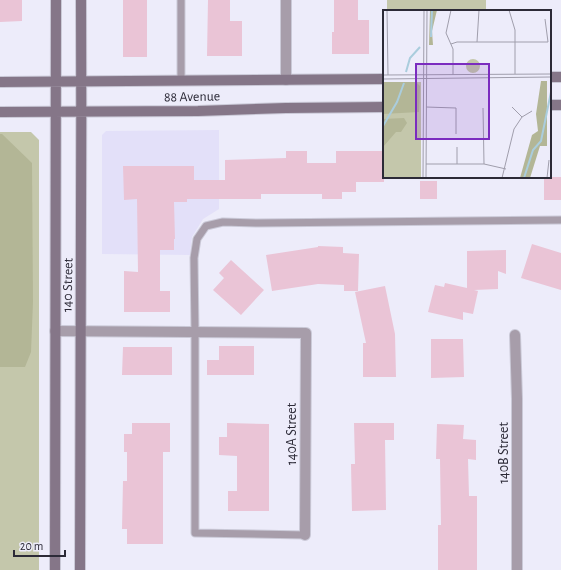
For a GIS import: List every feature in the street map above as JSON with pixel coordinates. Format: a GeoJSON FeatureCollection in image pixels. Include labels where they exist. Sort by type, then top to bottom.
{"type":"FeatureCollection","features":[{"type":"Feature","properties":{"kind":"main road","name":"140 Street"},"geometry":{"type":"LineString","coordinates":[[55,570],[56,0]]}},
{"type":"Feature","properties":{"kind":"main road","name":"140 Street"},"geometry":{"type":"LineString","coordinates":[[80,570],[80,331],[82,253],[81,0]]}},
{"type":"Feature","properties":{"kind":"main road","name":"88 Avenue"},"geometry":{"type":"LineString","coordinates":[[0,82],[383,79]]}},
{"type":"Feature","properties":{"kind":"main road","name":"88 Avenue"},"geometry":{"type":"LineString","coordinates":[[0,112],[198,111],[383,107]]}},
{"type":"Feature","properties":{"kind":"street"},"geometry":{"type":"LineString","coordinates":[[286,0],[286,80]]}},
{"type":"Feature","properties":{"kind":"street"},"geometry":{"type":"LineString","coordinates":[[55,331],[195,332]]}},
{"type":"Feature","properties":{"kind":"street","name":"140A Street"},"geometry":{"type":"LineString","coordinates":[[195,332],[306,333],[305,534]]}},
{"type":"Feature","properties":{"kind":"street","name":"140B Street"},"geometry":{"type":"LineString","coordinates":[[514,335],[517,398],[517,570]]}},
{"type":"Feature","properties":{"kind":"lane"},"geometry":{"type":"LineString","coordinates":[[180,0],[181,81]]}},
{"type":"Feature","properties":{"kind":"lane"},"geometry":{"type":"LineString","coordinates":[[305,534],[195,533],[194,258],[197,238],[206,226],[223,222],[258,223],[561,220]]}},
{"type":"Feature","properties":{"kind":"shaded area"},"geometry":{"type":"Polygon","coordinates":[[[219,130],[219,209],[203,219],[192,237],[190,255],[102,254],[102,135],[106,131],[219,130]]]}},
{"type":"Feature","properties":{"kind":"green space"},"geometry":{"type":"Polygon","coordinates":[[[387,0],[486,0],[486,10],[387,10],[387,0]]]}},
{"type":"Feature","properties":{"kind":"green space"},"geometry":{"type":"Polygon","coordinates":[[[0,132],[31,132],[39,140],[39,570],[0,570],[0,132]]]}},
{"type":"Feature","properties":{"kind":"green space"},"geometry":{"type":"Polygon","coordinates":[[[0,134],[2,134],[32,163],[33,302],[31,352],[25,367],[0,367],[0,134]]]}},
{"type":"Feature","properties":{"kind":"building"},"geometry":{"type":"Polygon","coordinates":[[[0,0],[22,0],[22,21],[0,22],[0,0]]]}},
{"type":"Feature","properties":{"kind":"building"},"geometry":{"type":"Polygon","coordinates":[[[123,0],[147,0],[147,57],[123,57],[123,0]]]}},
{"type":"Feature","properties":{"kind":"building"},"geometry":{"type":"Polygon","coordinates":[[[208,0],[230,0],[230,21],[242,21],[242,56],[207,56],[208,0]]]}},
{"type":"Feature","properties":{"kind":"building"},"geometry":{"type":"Polygon","coordinates":[[[334,0],[358,0],[358,20],[369,20],[369,54],[332,54],[334,0]]]}},
{"type":"Feature","properties":{"kind":"building"},"geometry":{"type":"Polygon","coordinates":[[[286,151],[307,151],[307,163],[336,163],[336,151],[383,151],[384,182],[356,182],[356,192],[342,192],[342,199],[322,199],[322,194],[261,194],[261,199],[187,199],[187,202],[174,202],[174,250],[160,250],[160,291],[170,291],[170,312],[124,312],[124,271],[138,272],[137,199],[124,200],[123,166],[194,166],[194,180],[225,180],[225,160],[286,158],[286,151]]]}},
{"type":"Feature","properties":{"kind":"building"},"geometry":{"type":"Polygon","coordinates":[[[561,177],[561,200],[544,200],[544,178],[561,177]]]}},
{"type":"Feature","properties":{"kind":"building"},"geometry":{"type":"Polygon","coordinates":[[[420,181],[437,181],[437,199],[420,199],[420,181]]]}},
{"type":"Feature","properties":{"kind":"building"},"geometry":{"type":"Polygon","coordinates":[[[532,244],[561,253],[561,290],[521,278],[532,244]]]}},
{"type":"Feature","properties":{"kind":"building"},"geometry":{"type":"Polygon","coordinates":[[[318,246],[343,247],[343,253],[359,254],[358,291],[344,291],[344,285],[318,284],[272,291],[266,255],[318,246]]]}},
{"type":"Feature","properties":{"kind":"building"},"geometry":{"type":"Polygon","coordinates":[[[506,250],[506,274],[498,271],[498,289],[474,290],[478,291],[473,314],[463,312],[463,320],[428,312],[435,285],[444,287],[445,283],[467,288],[467,251],[506,250]]]}},
{"type":"Feature","properties":{"kind":"building"},"geometry":{"type":"Polygon","coordinates":[[[231,260],[264,290],[241,315],[213,290],[224,278],[219,273],[231,260]]]}},
{"type":"Feature","properties":{"kind":"building"},"geometry":{"type":"Polygon","coordinates":[[[385,286],[395,334],[396,377],[363,377],[363,343],[366,343],[355,292],[385,286]]]}},
{"type":"Feature","properties":{"kind":"building"},"geometry":{"type":"Polygon","coordinates":[[[431,339],[463,339],[464,377],[431,378],[431,339]]]}},
{"type":"Feature","properties":{"kind":"building"},"geometry":{"type":"Polygon","coordinates":[[[219,346],[254,346],[254,375],[207,375],[207,360],[219,360],[219,346]]]}},
{"type":"Feature","properties":{"kind":"building"},"geometry":{"type":"Polygon","coordinates":[[[123,347],[172,347],[172,375],[122,375],[123,347]]]}},
{"type":"Feature","properties":{"kind":"building"},"geometry":{"type":"Polygon","coordinates":[[[132,423],[170,423],[170,452],[163,452],[163,544],[127,544],[127,529],[122,529],[123,481],[127,481],[127,452],[124,452],[124,434],[132,434],[132,423]]]}},
{"type":"Feature","properties":{"kind":"building"},"geometry":{"type":"Polygon","coordinates":[[[227,423],[269,424],[269,511],[228,511],[228,491],[237,491],[237,456],[219,455],[219,437],[227,437],[227,423]]]}},
{"type":"Feature","properties":{"kind":"building"},"geometry":{"type":"Polygon","coordinates":[[[354,423],[394,423],[394,440],[385,440],[386,510],[352,511],[351,464],[355,464],[354,423]]]}},
{"type":"Feature","properties":{"kind":"building"},"geometry":{"type":"Polygon","coordinates":[[[437,424],[464,425],[463,439],[476,440],[476,460],[468,459],[469,496],[477,496],[477,570],[438,570],[438,525],[441,525],[440,459],[436,459],[437,424]]]}}]}
